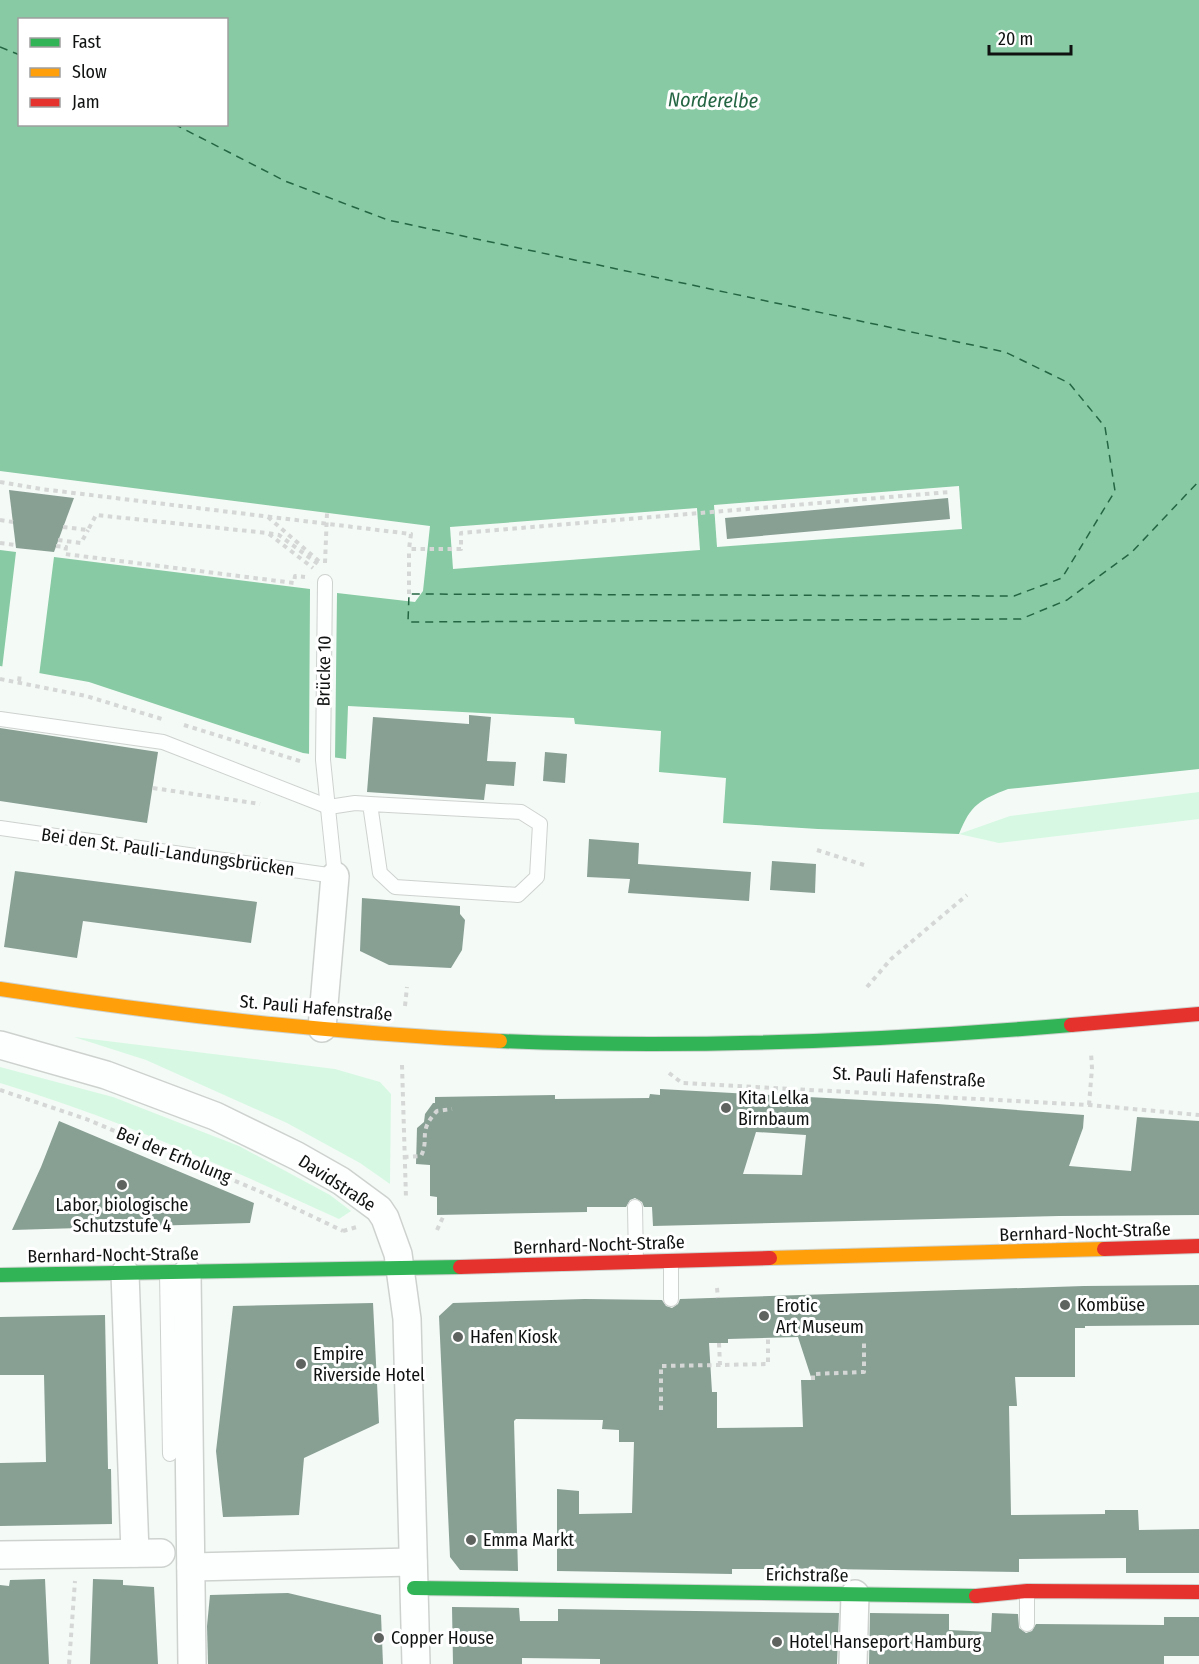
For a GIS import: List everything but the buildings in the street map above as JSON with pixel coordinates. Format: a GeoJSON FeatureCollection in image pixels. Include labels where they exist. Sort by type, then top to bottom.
{"type":"FeatureCollection","features":[{"type":"Feature","properties":{"kind":"street"},"geometry":{"type":"LineString","coordinates":[[322,1028],[335,876]]}},
{"type":"Feature","properties":{"kind":"street","name":"St. Pauli Hafenstraße"},"geometry":{"type":"LineString","coordinates":[[0,989],[139,1009],[322,1028],[538,1042],[718,1042],[956,1034],[1089,1025],[1199,1014]]}},
{"type":"Feature","properties":{"kind":"street","name":"Davidstraße"},"geometry":{"type":"LineString","coordinates":[[0,1046],[117,1079],[215,1116],[297,1156],[341,1181],[379,1209],[393,1238],[401,1269],[407,1319],[416,1664]]}},
{"type":"Feature","properties":{"kind":"street","name":"Bernhard-Nocht-Straße"},"geometry":{"type":"LineString","coordinates":[[0,1275],[401,1269],[1199,1246]]}},
{"type":"Feature","properties":{"kind":"street"},"geometry":{"type":"LineString","coordinates":[[125,1273],[135,1553]]}},
{"type":"Feature","properties":{"kind":"street"},"geometry":{"type":"LineString","coordinates":[[177,1273],[191,1567],[192,1664]]}},
{"type":"Feature","properties":{"kind":"street"},"geometry":{"type":"LineString","coordinates":[[0,1555],[161,1553]]}},
{"type":"Feature","properties":{"kind":"street"},"geometry":{"type":"LineString","coordinates":[[191,1567],[413,1575]]}},
{"type":"Feature","properties":{"kind":"street","name":"Erichstraße"},"geometry":{"type":"LineString","coordinates":[[413,1575],[855,1594],[976,1596],[1027,1591],[1199,1592]]}},
{"type":"Feature","properties":{"kind":"street"},"geometry":{"type":"LineString","coordinates":[[853,1664],[855,1594]]}},
{"type":"Feature","properties":{"kind":"lane","name":"Brücke 10"},"geometry":{"type":"LineString","coordinates":[[325,575],[323,760],[329,807]]}},
{"type":"Feature","properties":{"kind":"lane"},"geometry":{"type":"LineString","coordinates":[[0,719],[163,742],[329,807],[355,803],[521,812],[540,824],[537,877],[518,895],[394,886],[380,873],[370,804]]}},
{"type":"Feature","properties":{"kind":"lane"},"geometry":{"type":"LineString","coordinates":[[329,807],[335,876]]}},
{"type":"Feature","properties":{"kind":"lane","name":"Bei den St. Pauli-Landungsbrücken"},"geometry":{"type":"LineString","coordinates":[[0,828],[335,876]]}},
{"type":"Feature","properties":{"kind":"lane"},"geometry":{"type":"LineString","coordinates":[[635,1207],[636,1262]]}},
{"type":"Feature","properties":{"kind":"lane"},"geometry":{"type":"LineString","coordinates":[[671,1261],[671,1299]]}},
{"type":"Feature","properties":{"kind":"lane"},"geometry":{"type":"LineString","coordinates":[[170,1454],[177,1273]]}},
{"type":"Feature","properties":{"kind":"lane"},"geometry":{"type":"LineString","coordinates":[[1027,1591],[1027,1624]]}},
{"type":"Feature","properties":{"kind":"path"},"geometry":{"type":"LineString","coordinates":[[0,482],[411,534],[409,594]]}},
{"type":"Feature","properties":{"kind":"path"},"geometry":{"type":"LineString","coordinates":[[409,549],[461,549],[460,533],[950,492]]}},
{"type":"Feature","properties":{"kind":"path"},"geometry":{"type":"LineString","coordinates":[[325,557],[327,513]]}},
{"type":"Feature","properties":{"kind":"path"},"geometry":{"type":"LineString","coordinates":[[58,540],[81,543],[96,515],[279,535],[315,562]]}},
{"type":"Feature","properties":{"kind":"path"},"geometry":{"type":"LineString","coordinates":[[267,517],[322,563],[325,575]]}},
{"type":"Feature","properties":{"kind":"path"},"geometry":{"type":"LineString","coordinates":[[0,520],[13,522]]}},
{"type":"Feature","properties":{"kind":"path"},"geometry":{"type":"LineString","coordinates":[[63,527],[88,530]]}},
{"type":"Feature","properties":{"kind":"path"},"geometry":{"type":"LineString","coordinates":[[267,533],[311,567]]}},
{"type":"Feature","properties":{"kind":"path"},"geometry":{"type":"LineString","coordinates":[[0,543],[16,545]]}},
{"type":"Feature","properties":{"kind":"path"},"geometry":{"type":"LineString","coordinates":[[56,546],[66,547],[65,554],[294,583],[295,576],[305,577]]}},
{"type":"Feature","properties":{"kind":"path"},"geometry":{"type":"LineString","coordinates":[[19,681],[20,674]]}},
{"type":"Feature","properties":{"kind":"path"},"geometry":{"type":"LineString","coordinates":[[153,788],[262,804]]}},
{"type":"Feature","properties":{"kind":"path"},"geometry":{"type":"LineString","coordinates":[[817,850],[864,866]]}},
{"type":"Feature","properties":{"kind":"path"},"geometry":{"type":"LineString","coordinates":[[867,987],[891,960],[967,895]]}},
{"type":"Feature","properties":{"kind":"path"},"geometry":{"type":"LineString","coordinates":[[405,1010],[407,987]]}},
{"type":"Feature","properties":{"kind":"path"},"geometry":{"type":"LineString","coordinates":[[402,1058],[405,1185]]}},
{"type":"Feature","properties":{"kind":"path"},"geometry":{"type":"LineString","coordinates":[[1089,1105],[1092,1068]]}},
{"type":"Feature","properties":{"kind":"path","name":"St. Pauli Hafenstraße"},"geometry":{"type":"LineString","coordinates":[[665,1070],[682,1083],[1089,1105],[1199,1115]]}},
{"type":"Feature","properties":{"kind":"path","name":"Bei der Erholung"},"geometry":{"type":"LineString","coordinates":[[0,1090],[86,1119],[259,1191],[343,1231],[362,1226]]}},
{"type":"Feature","properties":{"kind":"path"},"geometry":{"type":"LineString","coordinates":[[404,1157],[421,1156],[424,1130],[429,1119],[437,1111],[452,1109]]}},
{"type":"Feature","properties":{"kind":"path"},"geometry":{"type":"LineString","coordinates":[[437,1230],[444,1215]]}},
{"type":"Feature","properties":{"kind":"path"},"geometry":{"type":"LineString","coordinates":[[661,1410],[661,1366],[768,1364],[768,1338]]}},
{"type":"Feature","properties":{"kind":"path"},"geometry":{"type":"LineString","coordinates":[[813,1380],[813,1374],[864,1372],[864,1339]]}},
{"type":"Feature","properties":{"kind":"path"},"geometry":{"type":"LineString","coordinates":[[719,1343],[720,1365]]}},
{"type":"Feature","properties":{"kind":"path"},"geometry":{"type":"LineString","coordinates":[[69,1664],[78,1554]]}},
{"type":"Feature","properties":{"kind":"shaded area"},"geometry":{"type":"Polygon","coordinates":[[[1199,792],[1199,819],[999,843],[959,834],[1010,816],[1199,792]]]}},
{"type":"Feature","properties":{"kind":"shaded area"},"geometry":{"type":"Polygon","coordinates":[[[74,1037],[335,1069],[380,1082],[391,1094],[390,1184],[360,1163],[287,1123],[146,1060],[74,1037]]]}},
{"type":"Feature","properties":{"kind":"shaded area"},"geometry":{"type":"Polygon","coordinates":[[[0,1067],[113,1097],[239,1146],[330,1195],[351,1211],[339,1219],[129,1128],[0,1083],[0,1067]]]}},
{"type":"Feature","properties":{"kind":"water","name":"Norderelbe"},"geometry":{"type":"Polygon","coordinates":[[[0,0],[1199,0],[1199,769],[1008,789],[990,796],[972,809],[959,834],[723,823],[726,778],[659,772],[661,731],[575,724],[574,718],[348,706],[346,759],[303,753],[89,682],[0,666],[0,0]]]}},
{"type":"Feature","properties":{"kind":"pier"},"geometry":{"type":"Polygon","coordinates":[[[0,471],[430,526],[423,591],[415,602],[337,593],[335,760],[309,757],[310,589],[54,557],[39,676],[2,669],[16,552],[0,550],[0,471]]]}},
{"type":"Feature","properties":{"kind":"pier"},"geometry":{"type":"Polygon","coordinates":[[[959,486],[962,529],[717,547],[714,505],[959,486]]]}},
{"type":"Feature","properties":{"kind":"pier"},"geometry":{"type":"Polygon","coordinates":[[[697,508],[700,550],[453,569],[450,527],[697,508]]]}},
{"type":"Feature","properties":{"kind":"ferry route"},"geometry":{"type":"LineString","coordinates":[[0,47],[18,54]]}},
{"type":"Feature","properties":{"kind":"ferry route"},"geometry":{"type":"LineString","coordinates":[[178,126],[285,181],[388,220],[1005,352],[1069,383],[1105,427],[1115,491],[1062,578],[1014,596],[409,594],[408,622],[1021,619],[1067,600],[1132,552],[1199,481]]}},
{"type":"Feature","properties":{"kind":"traffic: fast"},"geometry":{"type":"LineString","coordinates":[[500,1041],[643,1044],[786,1042],[1071,1025]]}},
{"type":"Feature","properties":{"kind":"traffic: fast"},"geometry":{"type":"LineString","coordinates":[[0,1275],[460,1267]]}},
{"type":"Feature","properties":{"kind":"traffic: fast"},"geometry":{"type":"LineString","coordinates":[[414,1588],[976,1596]]}},
{"type":"Feature","properties":{"kind":"traffic: slow"},"geometry":{"type":"LineString","coordinates":[[0,989],[249,1022],[500,1041]]}},
{"type":"Feature","properties":{"kind":"traffic: slow"},"geometry":{"type":"LineString","coordinates":[[770,1258],[1104,1249]]}},
{"type":"Feature","properties":{"kind":"traffic: jam"},"geometry":{"type":"LineString","coordinates":[[1071,1025],[1199,1014]]}},
{"type":"Feature","properties":{"kind":"traffic: jam"},"geometry":{"type":"LineString","coordinates":[[1104,1249],[1199,1246]]}},
{"type":"Feature","properties":{"kind":"traffic: jam"},"geometry":{"type":"LineString","coordinates":[[460,1267],[770,1258]]}},
{"type":"Feature","properties":{"kind":"traffic: jam"},"geometry":{"type":"LineString","coordinates":[[976,1596],[1027,1591],[1199,1592]]}},
{"type":"Feature","properties":{"kind":"place","name":"Kita Lelka Birnbaum"},"geometry":{"type":"Point","coordinates":[726,1108]}},
{"type":"Feature","properties":{"kind":"place","name":"Labor, biologische Schutzstufe 4"},"geometry":{"type":"Point","coordinates":[122,1185]}},
{"type":"Feature","properties":{"kind":"place","name":"Kombüse"},"geometry":{"type":"Point","coordinates":[1065,1305]}},
{"type":"Feature","properties":{"kind":"place","name":"Erotic Art Museum"},"geometry":{"type":"Point","coordinates":[764,1316]}},
{"type":"Feature","properties":{"kind":"place","name":"Hafen Kiosk"},"geometry":{"type":"Point","coordinates":[458,1337]}},
{"type":"Feature","properties":{"kind":"place","name":"Empire Riverside Hotel"},"geometry":{"type":"Point","coordinates":[301,1364]}},
{"type":"Feature","properties":{"kind":"place","name":"Emma Markt"},"geometry":{"type":"Point","coordinates":[471,1540]}},
{"type":"Feature","properties":{"kind":"place","name":"Copper House"},"geometry":{"type":"Point","coordinates":[379,1638]}},
{"type":"Feature","properties":{"kind":"place","name":"Hotel Hanseport Hamburg"},"geometry":{"type":"Point","coordinates":[777,1642]}}]}
